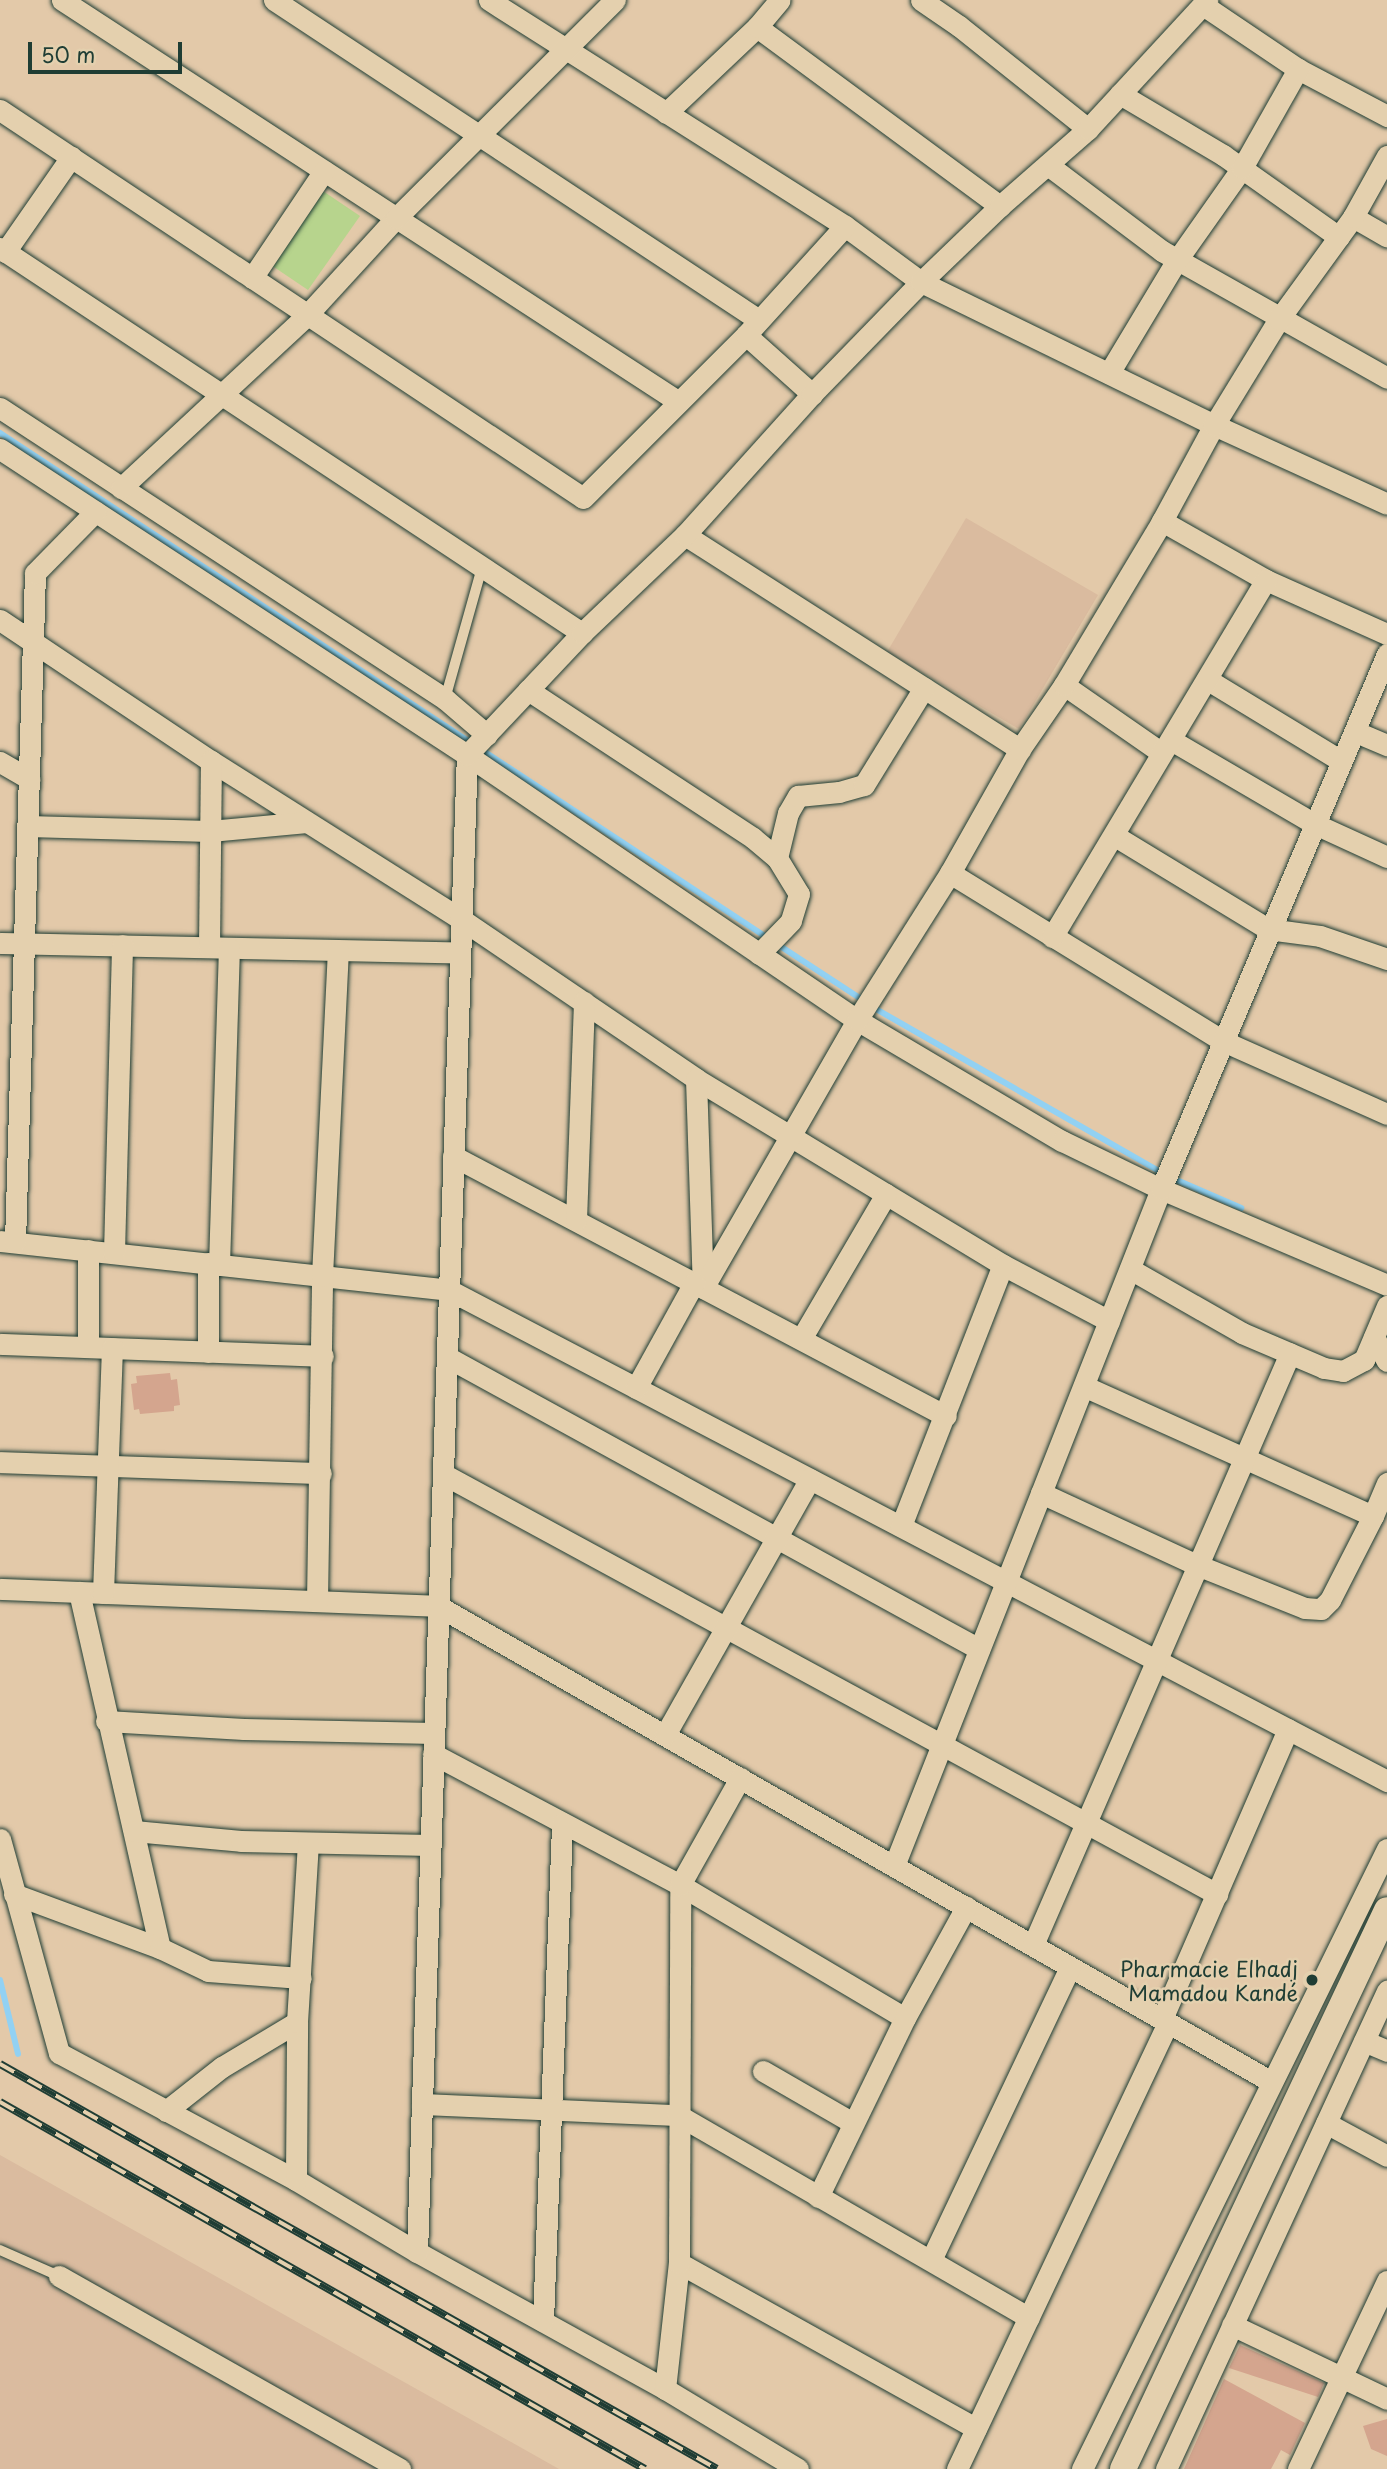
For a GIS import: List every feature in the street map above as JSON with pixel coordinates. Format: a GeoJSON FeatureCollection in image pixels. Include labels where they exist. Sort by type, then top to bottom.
{"type":"FeatureCollection","features":[{"type":"Feature","properties":{"kind":"street"},"geometry":{"type":"LineString","coordinates":[[62,0],[679,402]]}},
{"type":"Feature","properties":{"kind":"street"},"geometry":{"type":"LineString","coordinates":[[274,0],[480,136],[753,327],[812,394]]}},
{"type":"Feature","properties":{"kind":"street"},"geometry":{"type":"LineString","coordinates":[[489,0],[845,226],[921,282],[1214,425],[1387,504]]}},
{"type":"Feature","properties":{"kind":"street"},"geometry":{"type":"LineString","coordinates":[[121,488],[223,396],[307,315],[396,218],[615,0]]}},
{"type":"Feature","properties":{"kind":"street"},"geometry":{"type":"LineString","coordinates":[[666,113],[757,27],[780,0]]}},
{"type":"Feature","properties":{"kind":"street"},"geometry":{"type":"LineString","coordinates":[[921,0],[959,26],[1088,129]]}},
{"type":"Feature","properties":{"kind":"street"},"geometry":{"type":"LineString","coordinates":[[417,2252],[467,755],[582,633],[685,535],[812,394],[921,282],[1000,206],[1088,129],[1163,44],[1205,2],[1298,69],[1387,116]]}},
{"type":"Feature","properties":{"kind":"street"},"geometry":{"type":"LineString","coordinates":[[757,27],[1000,206]]}},
{"type":"Feature","properties":{"kind":"street"},"geometry":{"type":"LineString","coordinates":[[1109,373],[1177,260],[1242,168],[1298,69]]}},
{"type":"Feature","properties":{"kind":"street"},"geometry":{"type":"LineString","coordinates":[[1120,94],[1242,168],[1339,237]]}},
{"type":"Feature","properties":{"kind":"street"},"geometry":{"type":"LineString","coordinates":[[0,110],[583,498],[753,327],[845,226]]}},
{"type":"Feature","properties":{"kind":"street"},"geometry":{"type":"LineString","coordinates":[[636,1388],[792,1137],[857,1020],[950,873],[1020,749],[1064,685],[1279,318],[1353,217],[1387,156]]}},
{"type":"Feature","properties":{"kind":"street"},"geometry":{"type":"LineString","coordinates":[[71,157],[3,250],[582,633]]}},
{"type":"Feature","properties":{"kind":"street"},"geometry":{"type":"LineString","coordinates":[[1048,165],[1177,260],[1387,378]]}},
{"type":"Feature","properties":{"kind":"street"},"geometry":{"type":"LineString","coordinates":[[253,278],[324,171]]}},
{"type":"Feature","properties":{"kind":"street"},"geometry":{"type":"LineString","coordinates":[[1353,217],[1387,237]]}},
{"type":"Feature","properties":{"kind":"street"},"geometry":{"type":"LineString","coordinates":[[0,408],[445,699],[487,736]]}},
{"type":"Feature","properties":{"kind":"street"},"geometry":{"type":"LineString","coordinates":[[0,449],[467,755],[857,1020],[1062,1140],[1161,1189],[1387,1285]]}},
{"type":"Feature","properties":{"kind":"street"},"geometry":{"type":"LineString","coordinates":[[95,512],[35,573],[24,943],[8,1241],[449,1290],[1387,1781]]}},
{"type":"Feature","properties":{"kind":"street"},"geometry":{"type":"LineString","coordinates":[[1162,521],[1266,580],[1387,634]]}},
{"type":"Feature","properties":{"kind":"street"},"geometry":{"type":"LineString","coordinates":[[685,535],[1020,749]]}},
{"type":"Feature","properties":{"kind":"street"},"geometry":{"type":"LineString","coordinates":[[1052,937],[1115,836],[1266,580]]}},
{"type":"Feature","properties":{"kind":"street"},"geometry":{"type":"LineString","coordinates":[[0,620],[211,761],[461,919],[696,1079],[1003,1265],[1109,1321]]}},
{"type":"Feature","properties":{"kind":"street"},"geometry":{"type":"LineString","coordinates":[[894,1866],[1161,1189],[1268,929],[1356,732],[1387,653]]}},
{"type":"Feature","properties":{"kind":"street"},"geometry":{"type":"LineString","coordinates":[[1208,680],[1341,761]]}},
{"type":"Feature","properties":{"kind":"street"},"geometry":{"type":"LineString","coordinates":[[1064,685],[1167,746],[1315,824],[1387,857]]}},
{"type":"Feature","properties":{"kind":"street"},"geometry":{"type":"LineString","coordinates":[[777,858],[788,813],[798,796],[839,792],[863,785],[924,688]]}},
{"type":"Feature","properties":{"kind":"street"},"geometry":{"type":"LineString","coordinates":[[528,690],[753,838],[777,858],[799,894],[791,921],[759,954]]}},
{"type":"Feature","properties":{"kind":"street"},"geometry":{"type":"LineString","coordinates":[[1356,732],[1387,745]]}},
{"type":"Feature","properties":{"kind":"street"},"geometry":{"type":"LineString","coordinates":[[208,1352],[214,1264],[219,948],[210,831],[211,761]]}},
{"type":"Feature","properties":{"kind":"street"},"geometry":{"type":"LineString","coordinates":[[0,762],[29,779]]}},
{"type":"Feature","properties":{"kind":"street"},"geometry":{"type":"LineString","coordinates":[[27,826],[210,831],[307,822]]}},
{"type":"Feature","properties":{"kind":"street"},"geometry":{"type":"LineString","coordinates":[[1115,836],[1268,929],[1320,936],[1387,959]]}},
{"type":"Feature","properties":{"kind":"street"},"geometry":{"type":"LineString","coordinates":[[950,873],[1223,1041],[1387,1114]]}},
{"type":"Feature","properties":{"kind":"street"},"geometry":{"type":"LineString","coordinates":[[0,943],[460,953]]}},
{"type":"Feature","properties":{"kind":"street"},"geometry":{"type":"LineString","coordinates":[[114,1253],[122,945]]}},
{"type":"Feature","properties":{"kind":"street"},"geometry":{"type":"LineString","coordinates":[[317,1601],[323,1356],[322,1276],[338,950]]}},
{"type":"Feature","properties":{"kind":"street"},"geometry":{"type":"LineString","coordinates":[[576,1220],[584,1002]]}},
{"type":"Feature","properties":{"kind":"street"},"geometry":{"type":"LineString","coordinates":[[696,1079],[699,1285]]}},
{"type":"Feature","properties":{"kind":"street"},"geometry":{"type":"LineString","coordinates":[[453,1156],[946,1416]]}},
{"type":"Feature","properties":{"kind":"street"},"geometry":{"type":"LineString","coordinates":[[801,1339],[886,1194]]}},
{"type":"Feature","properties":{"kind":"street"},"geometry":{"type":"LineString","coordinates":[[88,1250],[88,1347]]}},
{"type":"Feature","properties":{"kind":"street"},"geometry":{"type":"LineString","coordinates":[[901,1526],[1003,1265]]}},
{"type":"Feature","properties":{"kind":"street"},"geometry":{"type":"LineString","coordinates":[[1129,1269],[1242,1333],[1324,1368],[1343,1371],[1364,1360],[1387,1306]]}},
{"type":"Feature","properties":{"kind":"street"},"geometry":{"type":"LineString","coordinates":[[1374,1337],[1387,1361]]}},
{"type":"Feature","properties":{"kind":"street"},"geometry":{"type":"LineString","coordinates":[[0,1344],[323,1356]]}},
{"type":"Feature","properties":{"kind":"street"},"geometry":{"type":"LineString","coordinates":[[103,1593],[112,1348]]}},
{"type":"Feature","properties":{"kind":"street"},"geometry":{"type":"LineString","coordinates":[[1033,1945],[1290,1353]]}},
{"type":"Feature","properties":{"kind":"street"},"geometry":{"type":"LineString","coordinates":[[447,1356],[979,1649]]}},
{"type":"Feature","properties":{"kind":"street"},"geometry":{"type":"LineString","coordinates":[[1084,1385],[1243,1458],[1378,1514]]}},
{"type":"Feature","properties":{"kind":"street"},"geometry":{"type":"LineString","coordinates":[[0,1462],[321,1473]]}},
{"type":"Feature","properties":{"kind":"street"},"geometry":{"type":"LineString","coordinates":[[443,1474],[1217,1894]]}},
{"type":"Feature","properties":{"kind":"street"},"geometry":{"type":"LineString","coordinates":[[665,1735],[810,1479]]}},
{"type":"Feature","properties":{"kind":"street"},"geometry":{"type":"LineString","coordinates":[[1041,1493],[1197,1565],[1304,1608],[1321,1609],[1330,1600],[1378,1514],[1387,1483]]}},
{"type":"Feature","properties":{"kind":"street"},"geometry":{"type":"LineString","coordinates":[[0,1589],[438,1606],[1272,2082]]}},
{"type":"Feature","properties":{"kind":"street"},"geometry":{"type":"LineString","coordinates":[[79,1592],[106,1721],[160,1948]]}},
{"type":"Feature","properties":{"kind":"street"},"geometry":{"type":"LineString","coordinates":[[106,1721],[244,1729],[434,1733]]}},
{"type":"Feature","properties":{"kind":"street"},"geometry":{"type":"LineString","coordinates":[[957,2469],[1165,2021],[1288,1729]]}},
{"type":"Feature","properties":{"kind":"street"},"geometry":{"type":"LineString","coordinates":[[433,1754],[680,1885],[905,2018]]}},
{"type":"Feature","properties":{"kind":"street"},"geometry":{"type":"LineString","coordinates":[[665,2389],[679,2263],[680,1885],[740,1778]]}},
{"type":"Feature","properties":{"kind":"street"},"geometry":{"type":"LineString","coordinates":[[543,2322],[562,1823]]}},
{"type":"Feature","properties":{"kind":"street"},"geometry":{"type":"LineString","coordinates":[[134,1832],[308,1843],[430,1845]]}},
{"type":"Feature","properties":{"kind":"street"},"geometry":{"type":"LineString","coordinates":[[0,1839],[59,2053],[296,2180],[417,2252],[665,2389],[798,2469]]}},
{"type":"Feature","properties":{"kind":"street"},"geometry":{"type":"LineString","coordinates":[[296,2180],[297,2022],[308,1843]]}},
{"type":"Feature","properties":{"kind":"street"},"geometry":{"type":"LineString","coordinates":[[1082,2469],[1387,1849]]}},
{"type":"Feature","properties":{"kind":"street"},"geometry":{"type":"LineString","coordinates":[[14,1894],[160,1948],[208,1971],[301,1978]]}},
{"type":"Feature","properties":{"kind":"street"},"geometry":{"type":"LineString","coordinates":[[818,2197],[905,2018],[966,1907]]}},
{"type":"Feature","properties":{"kind":"street"},"geometry":{"type":"LineString","coordinates":[[1123,2469],[1387,1910]]}},
{"type":"Feature","properties":{"kind":"street"},"geometry":{"type":"LineString","coordinates":[[931,2260],[1070,1967]]}},
{"type":"Feature","properties":{"kind":"street"},"geometry":{"type":"LineString","coordinates":[[1166,2469],[1387,1991]]}},
{"type":"Feature","properties":{"kind":"street"},"geometry":{"type":"LineString","coordinates":[[166,2111],[222,2067],[297,2022]]}},
{"type":"Feature","properties":{"kind":"street"},"geometry":{"type":"LineString","coordinates":[[1364,2041],[1387,2050]]}},
{"type":"Feature","properties":{"kind":"street"},"geometry":{"type":"LineString","coordinates":[[763,2071],[853,2123]]}},
{"type":"Feature","properties":{"kind":"street"},"geometry":{"type":"LineString","coordinates":[[422,2104],[678,2115],[1028,2318]]}},
{"type":"Feature","properties":{"kind":"street"},"geometry":{"type":"LineString","coordinates":[[1326,2123],[1387,2157]]}},
{"type":"Feature","properties":{"kind":"street"},"geometry":{"type":"LineString","coordinates":[[679,2263],[976,2428]]}},
{"type":"Feature","properties":{"kind":"street"},"geometry":{"type":"LineString","coordinates":[[59,2276],[400,2469]]}},
{"type":"Feature","properties":{"kind":"street"},"geometry":{"type":"LineString","coordinates":[[1298,2469],[1387,2281]]}},
{"type":"Feature","properties":{"kind":"street"},"geometry":{"type":"LineString","coordinates":[[1233,2325],[1387,2399]]}},
{"type":"Feature","properties":{"kind":"lane"},"geometry":{"type":"LineString","coordinates":[[445,699],[482,567]]}},
{"type":"Feature","properties":{"kind":"lane"},"geometry":{"type":"LineString","coordinates":[[0,2250],[59,2276]]}},
{"type":"Feature","properties":{"kind":"shaded area"},"geometry":{"type":"Polygon","coordinates":[[[966,518],[1098,595],[1019,729],[887,652],[966,518]]]}},
{"type":"Feature","properties":{"kind":"shaded area"},"geometry":{"type":"Polygon","coordinates":[[[0,2155],[559,2469],[0,2469],[0,2155]]]}},
{"type":"Feature","properties":{"kind":"green space"},"geometry":{"type":"Polygon","coordinates":[[[320,189],[360,216],[308,290],[268,263],[320,189]]]}},
{"type":"Feature","properties":{"kind":"building"},"geometry":{"type":"Polygon","coordinates":[[[170,1373],[171,1380],[177,1379],[180,1405],[174,1406],[174,1411],[140,1414],[139,1409],[134,1410],[131,1384],[137,1383],[136,1376],[170,1373]]]}},
{"type":"Feature","properties":{"kind":"building"},"geometry":{"type":"Polygon","coordinates":[[[1240,2345],[1324,2383],[1318,2397],[1229,2368],[1240,2345]]]}},
{"type":"Feature","properties":{"kind":"building"},"geometry":{"type":"Polygon","coordinates":[[[1224,2379],[1305,2423],[1290,2455],[1281,2450],[1271,2469],[1184,2469],[1224,2379]]]}},
{"type":"Feature","properties":{"kind":"building"},"geometry":{"type":"Polygon","coordinates":[[[1387,2419],[1387,2456],[1371,2449],[1363,2426],[1387,2419]]]}},
{"type":"Feature","properties":{"kind":"waterway"},"geometry":{"type":"LineString","coordinates":[[0,433],[763,935]]}},
{"type":"Feature","properties":{"kind":"waterway"},"geometry":{"type":"LineString","coordinates":[[780,946],[861,999]]}},
{"type":"Feature","properties":{"kind":"waterway"},"geometry":{"type":"LineString","coordinates":[[876,1009],[1157,1170]]}},
{"type":"Feature","properties":{"kind":"waterway"},"geometry":{"type":"LineString","coordinates":[[1179,1181],[1241,1208]]}},
{"type":"Feature","properties":{"kind":"waterway"},"geometry":{"type":"LineString","coordinates":[[0,1980],[18,2054]]}},
{"type":"Feature","properties":{"kind":"railway"},"geometry":{"type":"LineString","coordinates":[[0,2064],[717,2469]]}},
{"type":"Feature","properties":{"kind":"railway"},"geometry":{"type":"LineString","coordinates":[[0,2102],[645,2469]]}},
{"type":"Feature","properties":{"kind":"place","name":"Pharmacie Elhadj Mamadou Kandé"},"geometry":{"type":"Point","coordinates":[1312,1980]}}]}
